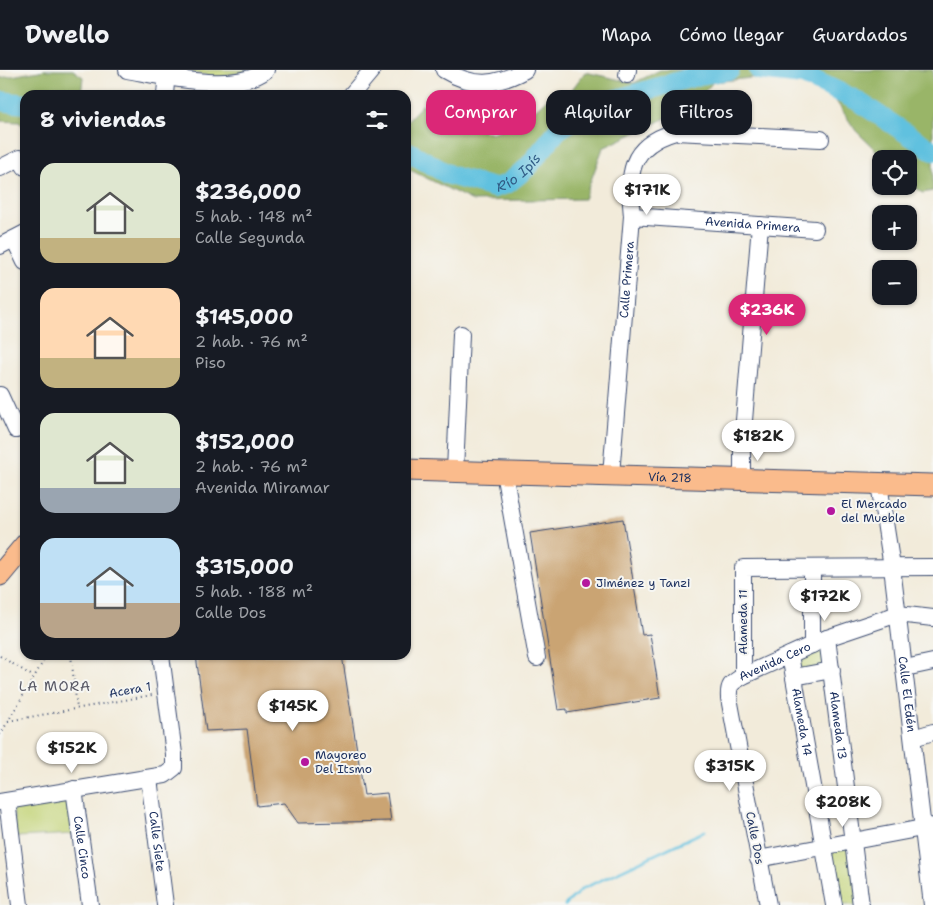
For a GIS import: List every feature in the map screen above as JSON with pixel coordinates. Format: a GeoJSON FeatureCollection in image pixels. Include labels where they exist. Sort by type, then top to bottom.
{"type":"FeatureCollection","features":[{"type":"Feature","properties":{"kind":"main road","name":"Vía 218"},"geometry":{"type":"LineString","coordinates":[[411,470],[933,485]]}},
{"type":"Feature","properties":{"kind":"main road"},"geometry":{"type":"LineString","coordinates":[[0,575],[20,551]]}},
{"type":"Feature","properties":{"kind":"street"},"geometry":{"type":"LineString","coordinates":[[127,70],[167,73],[212,82],[245,79],[266,70]]}},
{"type":"Feature","properties":{"kind":"street"},"geometry":{"type":"LineString","coordinates":[[356,90],[372,70]]}},
{"type":"Feature","properties":{"kind":"street"},"geometry":{"type":"LineString","coordinates":[[444,70],[470,82],[486,83],[507,80],[525,70]]}},
{"type":"Feature","properties":{"kind":"street"},"geometry":{"type":"LineString","coordinates":[[165,90],[167,73]]}},
{"type":"Feature","properties":{"kind":"street","name":"Calle Primera"},"geometry":{"type":"LineString","coordinates":[[611,475],[632,216],[629,187],[633,165],[642,150],[657,137],[675,132],[821,138]]}},
{"type":"Feature","properties":{"kind":"street"},"geometry":{"type":"LineString","coordinates":[[0,168],[20,163]]}},
{"type":"Feature","properties":{"kind":"street","name":"Avenida Primera"},"geometry":{"type":"LineString","coordinates":[[632,216],[815,228]]}},
{"type":"Feature","properties":{"kind":"street"},"geometry":{"type":"LineString","coordinates":[[742,479],[742,445],[760,225]]}},
{"type":"Feature","properties":{"kind":"street"},"geometry":{"type":"LineString","coordinates":[[13,240],[20,253]]}},
{"type":"Feature","properties":{"kind":"street"},"geometry":{"type":"LineString","coordinates":[[455,471],[461,334]]}},
{"type":"Feature","properties":{"kind":"street"},"geometry":{"type":"LineString","coordinates":[[0,395],[20,432]]}},
{"type":"Feature","properties":{"kind":"street"},"geometry":{"type":"LineString","coordinates":[[0,424],[20,432]]}},
{"type":"Feature","properties":{"kind":"street"},"geometry":{"type":"LineString","coordinates":[[504,472],[537,658]]}},
{"type":"Feature","properties":{"kind":"street","name":"Calle El Edén"},"geometry":{"type":"LineString","coordinates":[[879,484],[892,567],[913,738],[928,827],[932,905]]}},
{"type":"Feature","properties":{"kind":"street","name":"Alameda 11"},"geometry":{"type":"LineString","coordinates":[[737,679],[743,568],[812,568]]}},
{"type":"Feature","properties":{"kind":"street"},"geometry":{"type":"LineString","coordinates":[[812,645],[812,568],[933,568]]}},
{"type":"Feature","properties":{"kind":"street","name":"Avenida Cero"},"geometry":{"type":"LineString","coordinates":[[737,679],[827,638],[898,614],[933,618]]}},
{"type":"Feature","properties":{"kind":"street","name":"Alameda 13"},"geometry":{"type":"LineString","coordinates":[[827,638],[861,905]]}},
{"type":"Feature","properties":{"kind":"street","name":"Alameda 14"},"geometry":{"type":"LineString","coordinates":[[790,655],[834,905]]}},
{"type":"Feature","properties":{"kind":"street"},"geometry":{"type":"LineString","coordinates":[[20,905],[3,802],[165,775],[174,768],[174,754],[162,660]]}},
{"type":"Feature","properties":{"kind":"street"},"geometry":{"type":"LineString","coordinates":[[905,668],[933,662]]}},
{"type":"Feature","properties":{"kind":"street"},"geometry":{"type":"LineString","coordinates":[[794,676],[832,670]]}},
{"type":"Feature","properties":{"kind":"street","name":"Calle Dos"},"geometry":{"type":"LineString","coordinates":[[737,679],[728,689],[729,698],[768,905]]}},
{"type":"Feature","properties":{"kind":"street"},"geometry":{"type":"LineString","coordinates":[[913,738],[933,732]]}},
{"type":"Feature","properties":{"kind":"street","name":"Calle Siete"},"geometry":{"type":"LineString","coordinates":[[149,778],[165,905]]}},
{"type":"Feature","properties":{"kind":"street","name":"Calle Cinco"},"geometry":{"type":"LineString","coordinates":[[74,790],[90,905]]}},
{"type":"Feature","properties":{"kind":"street"},"geometry":{"type":"LineString","coordinates":[[758,859],[928,827]]}},
{"type":"Feature","properties":{"kind":"path"},"geometry":{"type":"LineString","coordinates":[[0,656],[34,677]]}},
{"type":"Feature","properties":{"kind":"path"},"geometry":{"type":"LineString","coordinates":[[0,735],[44,660]]}},
{"type":"Feature","properties":{"kind":"path"},"geometry":{"type":"LineString","coordinates":[[71,660],[76,709]]}},
{"type":"Feature","properties":{"kind":"path","name":"Acera 1"},"geometry":{"type":"LineString","coordinates":[[8,721],[167,693]]}},
{"type":"Feature","properties":{"kind":"green space"},"geometry":{"type":"Polygon","coordinates":[[[45,70],[73,70],[83,77],[82,90],[20,90],[20,123],[0,121],[0,78],[45,70]]]}},
{"type":"Feature","properties":{"kind":"green space"},"geometry":{"type":"Polygon","coordinates":[[[173,70],[253,70],[220,77],[173,70]]]}},
{"type":"Feature","properties":{"kind":"green space"},"geometry":{"type":"Polygon","coordinates":[[[660,70],[933,70],[933,191],[922,193],[917,188],[917,150],[876,150],[856,131],[834,98],[809,83],[761,77],[713,82],[706,90],[661,90],[661,120],[651,125],[651,90],[572,90],[585,72],[634,83],[660,70]]]}},
{"type":"Feature","properties":{"kind":"green space"},"geometry":{"type":"Polygon","coordinates":[[[546,100],[546,135],[630,135],[603,148],[584,199],[473,201],[411,170],[411,117],[422,105],[426,107],[426,135],[536,135],[536,109],[546,100]]]}},
{"type":"Feature","properties":{"kind":"green space"},"geometry":{"type":"Polygon","coordinates":[[[826,642],[829,668],[796,675],[793,657],[826,642]]]}},
{"type":"Feature","properties":{"kind":"green space"},"geometry":{"type":"Polygon","coordinates":[[[70,799],[75,834],[16,837],[13,809],[70,799]]]}},
{"type":"Feature","properties":{"kind":"green space"},"geometry":{"type":"Polygon","coordinates":[[[850,846],[858,905],[837,905],[827,851],[850,846]]]}},
{"type":"Feature","properties":{"kind":"building","name":"Jiménez y Tanzi"},"geometry":{"type":"Polygon","coordinates":[[[623,519],[642,635],[650,634],[660,698],[567,713],[567,709],[558,710],[530,533],[623,519]]]}},
{"type":"Feature","properties":{"kind":"building","name":"Mayoreo Del Itsmo"},"geometry":{"type":"Polygon","coordinates":[[[197,660],[343,660],[364,795],[387,793],[391,821],[298,823],[284,803],[257,806],[247,729],[206,731],[197,660]]]}},
{"type":"Feature","properties":{"kind":"waterway","name":"Río Ipís"},"geometry":{"type":"LineString","coordinates":[[411,153],[449,175],[494,188],[507,184],[527,168],[558,130],[600,104],[700,75],[730,70]]}},
{"type":"Feature","properties":{"kind":"waterway","name":"Río Ipís"},"geometry":{"type":"LineString","coordinates":[[759,70],[803,75],[856,100],[933,151]]}},
{"type":"Feature","properties":{"kind":"waterway","name":"Río Ipís"},"geometry":{"type":"LineString","coordinates":[[0,101],[20,103]]}},
{"type":"Feature","properties":{"kind":"waterway"},"geometry":{"type":"LineString","coordinates":[[565,905],[582,889],[705,831]]}},
{"type":"Feature","properties":{"kind":"place","name":"El Mercado del Mueble"},"geometry":{"type":"Point","coordinates":[831,511]}},
{"type":"Feature","properties":{"kind":"place","name":"Jiménez y Tanzi"},"geometry":{"type":"Point","coordinates":[586,583]}},
{"type":"Feature","properties":{"kind":"place","name":"Mayoreo Del Itsmo"},"geometry":{"type":"Point","coordinates":[305,762]}},
{"type":"Feature","properties":{"kind":"district","name":"LA MORA"},"geometry":{"type":"Point","coordinates":[55,686]}}]}
